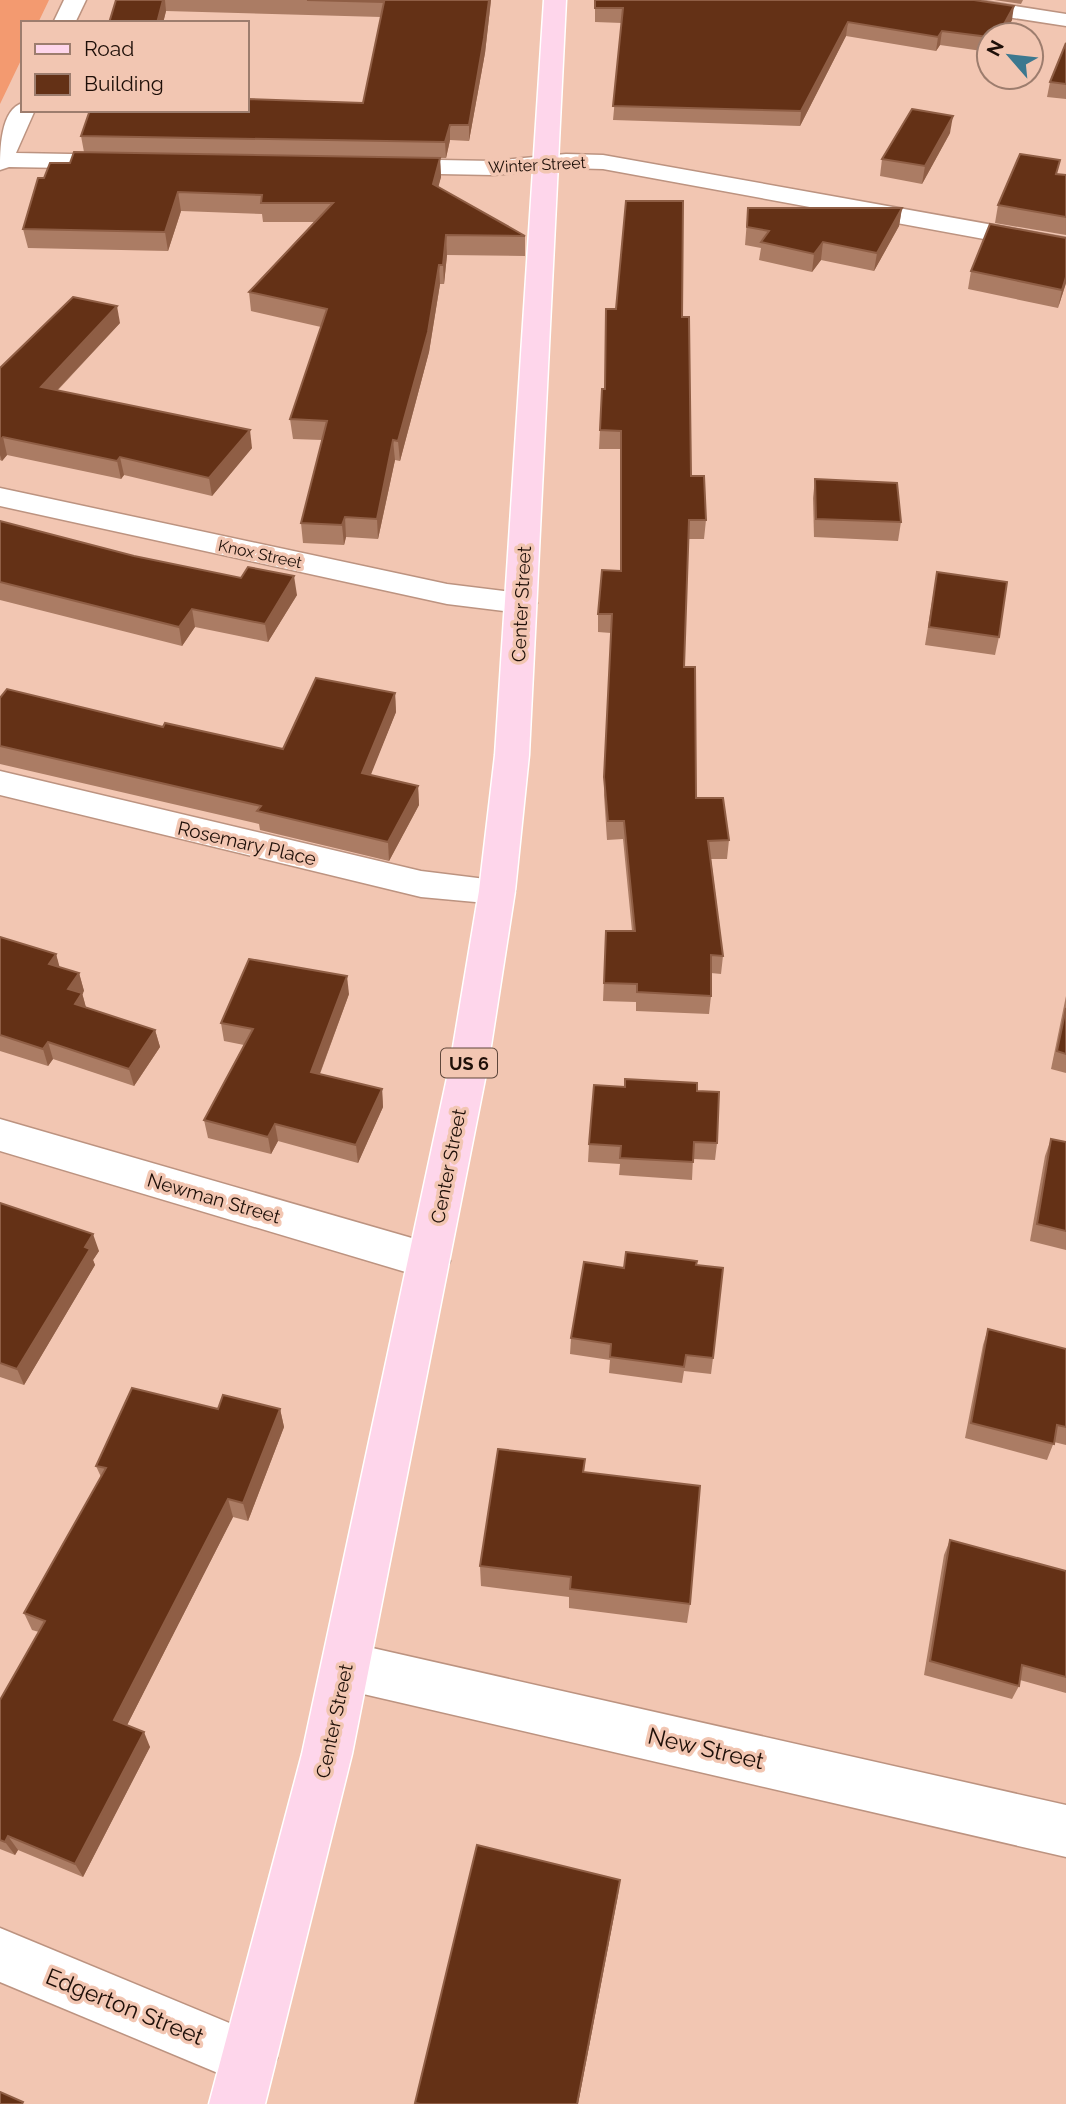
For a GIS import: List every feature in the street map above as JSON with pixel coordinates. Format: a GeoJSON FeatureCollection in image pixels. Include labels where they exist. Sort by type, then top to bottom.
{"type":"FeatureCollection","features":[{"type":"Feature","properties":{"kind":"main road","name":"Center Street"},"geometry":{"type":"LineString","coordinates":[[243,2081],[306,1844],[346,1666],[476,1023],[497,891],[512,755],[555,0]]}},
{"type":"Feature","properties":{"kind":"street"},"geometry":{"type":"LineString","coordinates":[[65,21],[75,0]]}},
{"type":"Feature","properties":{"kind":"street"},"geometry":{"type":"LineString","coordinates":[[935,0],[1066,20]]}},
{"type":"Feature","properties":{"kind":"street"},"geometry":{"type":"LineString","coordinates":[[23,112],[1,162],[152,162]]}},
{"type":"Feature","properties":{"kind":"street","name":"Winter Street"},"geometry":{"type":"LineString","coordinates":[[370,166],[493,168],[603,162],[1066,246]]}},
{"type":"Feature","properties":{"kind":"street","name":"Knox Street"},"geometry":{"type":"LineString","coordinates":[[0,497],[447,594],[521,603]]}},
{"type":"Feature","properties":{"kind":"street","name":"Rosemary Place"},"geometry":{"type":"LineString","coordinates":[[0,783],[421,884],[497,891]]}},
{"type":"Feature","properties":{"kind":"street","name":"Newman Street"},"geometry":{"type":"LineString","coordinates":[[0,1135],[429,1261]]}},
{"type":"Feature","properties":{"kind":"street","name":"New Street"},"geometry":{"type":"LineString","coordinates":[[346,1666],[1066,1830]]}},
{"type":"Feature","properties":{"kind":"street","name":"Edgerton Street"},"geometry":{"type":"LineString","coordinates":[[0,1955],[243,2081]]}},
{"type":"Feature","properties":{"kind":"shaded area"},"geometry":{"type":"Polygon","coordinates":[[[0,0],[49,0],[39,21],[21,21],[21,60],[0,104],[0,0]]]}},
{"type":"Feature","properties":{"kind":"building"},"geometry":{"type":"Polygon","coordinates":[[[116,0],[163,0],[158,21],[110,21],[116,0]]]}},
{"type":"Feature","properties":{"kind":"building"},"geometry":{"type":"Polygon","coordinates":[[[307,0],[489,0],[469,125],[450,125],[445,142],[81,136],[89,112],[248,112],[248,99],[363,103],[384,2],[307,0]]]}},
{"type":"Feature","properties":{"kind":"building"},"geometry":{"type":"Polygon","coordinates":[[[595,0],[974,0],[1014,6],[1006,21],[975,21],[975,35],[942,31],[938,37],[848,22],[801,111],[613,106],[623,8],[595,8],[595,0]]]}},
{"type":"Feature","properties":{"kind":"building"},"geometry":{"type":"Polygon","coordinates":[[[1066,43],[1066,84],[1050,82],[1066,43]]]}},
{"type":"Feature","properties":{"kind":"building"},"geometry":{"type":"Polygon","coordinates":[[[912,109],[953,116],[925,166],[882,159],[912,109]]]}},
{"type":"Feature","properties":{"kind":"building"},"geometry":{"type":"Polygon","coordinates":[[[74,152],[440,158],[433,184],[525,236],[446,235],[443,265],[439,265],[428,332],[398,441],[393,440],[377,519],[345,517],[342,525],[301,523],[327,421],[290,419],[327,309],[249,292],[333,203],[261,203],[262,195],[178,192],[165,232],[23,229],[38,178],[44,178],[50,163],[70,163],[74,152]]]}},
{"type":"Feature","properties":{"kind":"building"},"geometry":{"type":"Polygon","coordinates":[[[1020,154],[1060,160],[1056,174],[1066,175],[1066,217],[998,205],[1020,154]]]}},
{"type":"Feature","properties":{"kind":"building"},"geometry":{"type":"Polygon","coordinates":[[[626,201],[683,201],[682,317],[689,317],[691,476],[704,476],[706,520],[689,520],[684,667],[695,667],[696,798],[723,798],[729,840],[708,841],[723,956],[711,955],[711,996],[637,992],[637,984],[604,983],[606,931],[635,931],[624,821],[608,821],[604,777],[612,614],[598,614],[602,570],[621,571],[621,431],[600,430],[602,389],[605,389],[606,309],[616,309],[626,201]]]}},
{"type":"Feature","properties":{"kind":"building"},"geometry":{"type":"Polygon","coordinates":[[[748,208],[902,208],[877,253],[823,242],[814,254],[761,242],[769,231],[747,227],[748,208]]]}},
{"type":"Feature","properties":{"kind":"building"},"geometry":{"type":"Polygon","coordinates":[[[990,224],[1066,238],[1066,277],[1062,290],[971,271],[990,224]]]}},
{"type":"Feature","properties":{"kind":"building"},"geometry":{"type":"Polygon","coordinates":[[[73,297],[117,306],[41,387],[250,430],[209,478],[120,457],[117,461],[3,437],[0,440],[0,368],[73,297]]]}},
{"type":"Feature","properties":{"kind":"building"},"geometry":{"type":"Polygon","coordinates":[[[815,479],[897,483],[901,522],[816,519],[815,479]]]}},
{"type":"Feature","properties":{"kind":"building"},"geometry":{"type":"Polygon","coordinates":[[[0,521],[134,556],[241,578],[248,567],[294,576],[265,624],[192,609],[179,627],[0,582],[0,521]]]}},
{"type":"Feature","properties":{"kind":"building"},"geometry":{"type":"Polygon","coordinates":[[[937,572],[1007,582],[999,637],[929,627],[937,572]]]}},
{"type":"Feature","properties":{"kind":"building"},"geometry":{"type":"Polygon","coordinates":[[[316,678],[395,693],[362,773],[418,786],[388,842],[257,811],[261,806],[0,746],[0,698],[7,689],[163,727],[165,723],[283,749],[316,678]]]}},
{"type":"Feature","properties":{"kind":"building"},"geometry":{"type":"Polygon","coordinates":[[[0,937],[56,954],[49,964],[79,973],[68,989],[82,993],[75,1004],[155,1030],[129,1069],[48,1042],[43,1049],[0,1035],[0,937]]]}},
{"type":"Feature","properties":{"kind":"building"},"geometry":{"type":"Polygon","coordinates":[[[249,959],[347,976],[311,1072],[382,1089],[356,1145],[275,1124],[268,1137],[204,1120],[253,1029],[221,1023],[249,959]]]}},
{"type":"Feature","properties":{"kind":"building"},"geometry":{"type":"Polygon","coordinates":[[[1066,1008],[1066,1054],[1057,1051],[1066,1008]]]}},
{"type":"Feature","properties":{"kind":"building"},"geometry":{"type":"Polygon","coordinates":[[[625,1079],[697,1083],[697,1091],[719,1092],[717,1143],[694,1142],[693,1162],[620,1158],[621,1146],[589,1144],[594,1085],[625,1087],[625,1079]]]}},
{"type":"Feature","properties":{"kind":"building"},"geometry":{"type":"Polygon","coordinates":[[[1051,1139],[1066,1142],[1066,1231],[1037,1224],[1051,1139]]]}},
{"type":"Feature","properties":{"kind":"building"},"geometry":{"type":"Polygon","coordinates":[[[0,1203],[93,1234],[85,1247],[90,1249],[17,1369],[0,1363],[0,1203]]]}},
{"type":"Feature","properties":{"kind":"building"},"geometry":{"type":"Polygon","coordinates":[[[626,1252],[697,1261],[696,1265],[723,1268],[713,1358],[686,1355],[684,1367],[610,1357],[611,1344],[571,1338],[584,1262],[624,1268],[626,1252]]]}},
{"type":"Feature","properties":{"kind":"building"},"geometry":{"type":"Polygon","coordinates":[[[988,1329],[1066,1349],[1066,1427],[1057,1425],[1054,1444],[971,1423],[988,1329]]]}},
{"type":"Feature","properties":{"kind":"building"},"geometry":{"type":"Polygon","coordinates":[[[132,1388],[218,1409],[223,1395],[280,1409],[243,1503],[228,1499],[114,1720],[144,1732],[75,1864],[8,1836],[5,1842],[0,1840],[0,1700],[45,1621],[24,1613],[106,1468],[96,1466],[132,1388]]]}},
{"type":"Feature","properties":{"kind":"building"},"geometry":{"type":"Polygon","coordinates":[[[498,1449],[585,1459],[583,1472],[700,1486],[690,1604],[570,1589],[571,1577],[480,1566],[498,1449]]]}},
{"type":"Feature","properties":{"kind":"building"},"geometry":{"type":"Polygon","coordinates":[[[950,1540],[1066,1571],[1066,1677],[1022,1665],[1019,1686],[930,1661],[950,1540]]]}},
{"type":"Feature","properties":{"kind":"building"},"geometry":{"type":"Polygon","coordinates":[[[477,1845],[620,1880],[577,2104],[415,2103],[477,1845]]]}},
{"type":"Feature","properties":{"kind":"building"},"geometry":{"type":"Polygon","coordinates":[[[0,2092],[23,2102],[0,2104],[0,2092]]]}}]}
